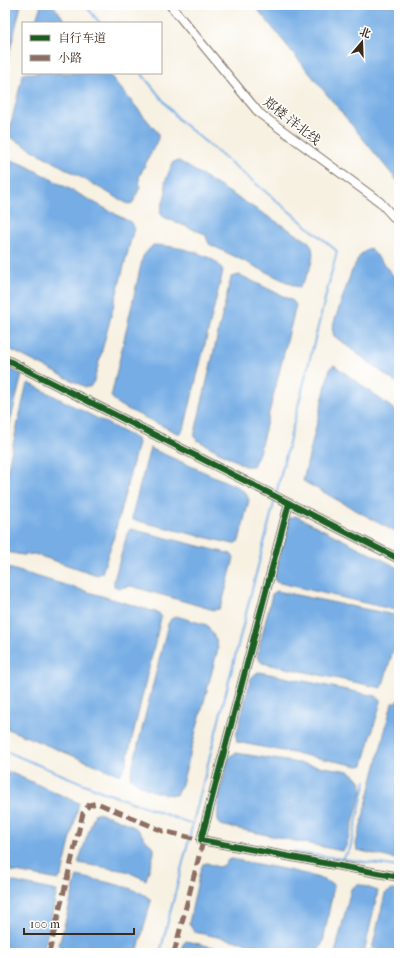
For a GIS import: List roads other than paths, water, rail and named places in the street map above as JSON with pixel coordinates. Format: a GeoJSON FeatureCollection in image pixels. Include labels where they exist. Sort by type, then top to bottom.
{"type":"FeatureCollection","features":[{"type":"Feature","properties":{"kind":"street","name":"郑楼-洋北线"},"geometry":{"type":"LineString","coordinates":[[170,5],[259,114],[380,202],[399,223]]}},
{"type":"Feature","properties":{"kind":"street"},"geometry":{"type":"LineString","coordinates":[[5,359],[399,559]]}},
{"type":"Feature","properties":{"kind":"street"},"geometry":{"type":"LineString","coordinates":[[289,503],[201,840],[399,877]]}},
{"type":"Feature","properties":{"kind":"water"},"geometry":{"type":"Polygon","coordinates":[[[5,5],[21,5],[5,71],[5,5]]]}},
{"type":"Feature","properties":{"kind":"water"},"geometry":{"type":"Polygon","coordinates":[[[41,5],[53,5],[66,22],[35,22],[41,5]]]}},
{"type":"Feature","properties":{"kind":"water"},"geometry":{"type":"Polygon","coordinates":[[[254,5],[399,5],[399,183],[254,5]]]}},
{"type":"Feature","properties":{"kind":"water"},"geometry":{"type":"Polygon","coordinates":[[[23,74],[109,74],[158,133],[158,139],[139,177],[140,187],[133,203],[128,204],[8,136],[23,74]]]}},
{"type":"Feature","properties":{"kind":"water"},"geometry":{"type":"Polygon","coordinates":[[[5,158],[25,165],[132,223],[134,228],[94,381],[90,387],[85,387],[5,347],[5,158]]]}},
{"type":"Feature","properties":{"kind":"water"},"geometry":{"type":"Polygon","coordinates":[[[179,161],[309,242],[313,253],[311,265],[299,288],[209,244],[205,234],[163,217],[160,212],[166,192],[165,182],[173,162],[179,161]]]}},
{"type":"Feature","properties":{"kind":"water"},"geometry":{"type":"Polygon","coordinates":[[[153,245],[181,248],[203,255],[212,259],[223,271],[185,425],[181,433],[177,433],[119,405],[111,397],[143,256],[153,245]]]}},
{"type":"Feature","properties":{"kind":"water"},"geometry":{"type":"Polygon","coordinates":[[[370,248],[399,282],[399,385],[334,336],[332,328],[351,273],[360,255],[370,248]]]}},
{"type":"Feature","properties":{"kind":"water"},"geometry":{"type":"Polygon","coordinates":[[[240,275],[293,301],[296,305],[259,453],[253,466],[245,466],[194,437],[231,277],[240,275]]]}},
{"type":"Feature","properties":{"kind":"water"},"geometry":{"type":"Polygon","coordinates":[[[334,365],[399,413],[399,534],[303,481],[330,368],[334,365]]]}},
{"type":"Feature","properties":{"kind":"water"},"geometry":{"type":"Polygon","coordinates":[[[5,366],[22,375],[5,442],[5,366]]]}},
{"type":"Feature","properties":{"kind":"water"},"geometry":{"type":"Polygon","coordinates":[[[29,383],[137,439],[138,443],[113,540],[102,573],[97,575],[34,554],[23,555],[5,552],[5,480],[26,387],[29,383]]]}},
{"type":"Feature","properties":{"kind":"water"},"geometry":{"type":"Polygon","coordinates":[[[150,448],[238,487],[246,493],[249,500],[239,541],[233,544],[133,520],[132,515],[150,448]]]}},
{"type":"Feature","properties":{"kind":"water"},"geometry":{"type":"Polygon","coordinates":[[[296,516],[399,568],[399,611],[276,582],[274,578],[288,518],[296,516]]]}},
{"type":"Feature","properties":{"kind":"water"},"geometry":{"type":"Polygon","coordinates":[[[131,529],[231,554],[234,558],[222,604],[219,609],[214,610],[131,586],[119,588],[114,586],[114,580],[128,531],[131,529]]]}},
{"type":"Feature","properties":{"kind":"water"},"geometry":{"type":"Polygon","coordinates":[[[5,567],[159,613],[161,618],[126,764],[120,775],[5,728],[5,567]]]}},
{"type":"Feature","properties":{"kind":"water"},"geometry":{"type":"Polygon","coordinates":[[[277,591],[399,616],[399,630],[382,688],[262,663],[257,657],[272,594],[277,591]]]}},
{"type":"Feature","properties":{"kind":"water"},"geometry":{"type":"Polygon","coordinates":[[[176,616],[207,625],[216,639],[218,649],[182,784],[176,795],[170,795],[144,787],[130,777],[168,624],[171,619],[176,616]]]}},
{"type":"Feature","properties":{"kind":"water"},"geometry":{"type":"Polygon","coordinates":[[[260,672],[376,696],[380,699],[380,705],[363,765],[359,766],[237,742],[236,736],[251,678],[260,672]]]}},
{"type":"Feature","properties":{"kind":"water"},"geometry":{"type":"Polygon","coordinates":[[[399,700],[399,860],[357,850],[356,844],[392,703],[399,700]]]}},
{"type":"Feature","properties":{"kind":"water"},"geometry":{"type":"Polygon","coordinates":[[[236,753],[349,771],[355,775],[360,781],[362,791],[346,847],[342,851],[220,825],[217,811],[220,793],[228,760],[230,756],[236,753]]]}},
{"type":"Feature","properties":{"kind":"water"},"geometry":{"type":"Polygon","coordinates":[[[5,770],[79,803],[62,875],[58,880],[5,870],[5,770]]]}},
{"type":"Feature","properties":{"kind":"water"},"geometry":{"type":"Polygon","coordinates":[[[95,813],[111,817],[131,825],[136,828],[154,847],[154,853],[146,880],[126,871],[78,863],[95,813]]]}},
{"type":"Feature","properties":{"kind":"water"},"geometry":{"type":"Polygon","coordinates":[[[232,859],[313,876],[334,885],[323,942],[317,953],[274,949],[194,932],[189,923],[200,871],[203,864],[207,863],[218,867],[224,865],[228,860],[232,859]]]}},
{"type":"Feature","properties":{"kind":"water"},"geometry":{"type":"Polygon","coordinates":[[[77,876],[129,888],[146,896],[151,901],[137,953],[57,953],[77,876]]]}},
{"type":"Feature","properties":{"kind":"water"},"geometry":{"type":"Polygon","coordinates":[[[5,880],[57,891],[43,953],[5,953],[5,880]]]}},
{"type":"Feature","properties":{"kind":"water"},"geometry":{"type":"Polygon","coordinates":[[[358,884],[378,891],[364,953],[335,953],[351,889],[358,884]]]}},
{"type":"Feature","properties":{"kind":"water"},"geometry":{"type":"Polygon","coordinates":[[[392,890],[399,891],[399,953],[371,953],[385,894],[392,890]]]}},
{"type":"Feature","properties":{"kind":"water"},"geometry":{"type":"Polygon","coordinates":[[[186,941],[240,953],[180,953],[183,944],[186,941]]]}},
{"type":"Feature","properties":{"kind":"waterway"},"geometry":{"type":"LineString","coordinates":[[85,5],[99,22]]}},
{"type":"Feature","properties":{"kind":"waterway"},"geometry":{"type":"LineString","coordinates":[[142,74],[179,120],[337,251],[276,494]]}},
{"type":"Feature","properties":{"kind":"waterway"},"geometry":{"type":"LineString","coordinates":[[160,953],[275,499]]}},
{"type":"Feature","properties":{"kind":"waterway"},"geometry":{"type":"LineString","coordinates":[[5,751],[101,791],[192,824]]}},
{"type":"Feature","properties":{"kind":"waterway"},"geometry":{"type":"LineString","coordinates":[[343,858],[350,849],[366,781]]}},
{"type":"Feature","properties":{"kind":"waterway"},"geometry":{"type":"LineString","coordinates":[[294,852],[399,867]]}}]}
